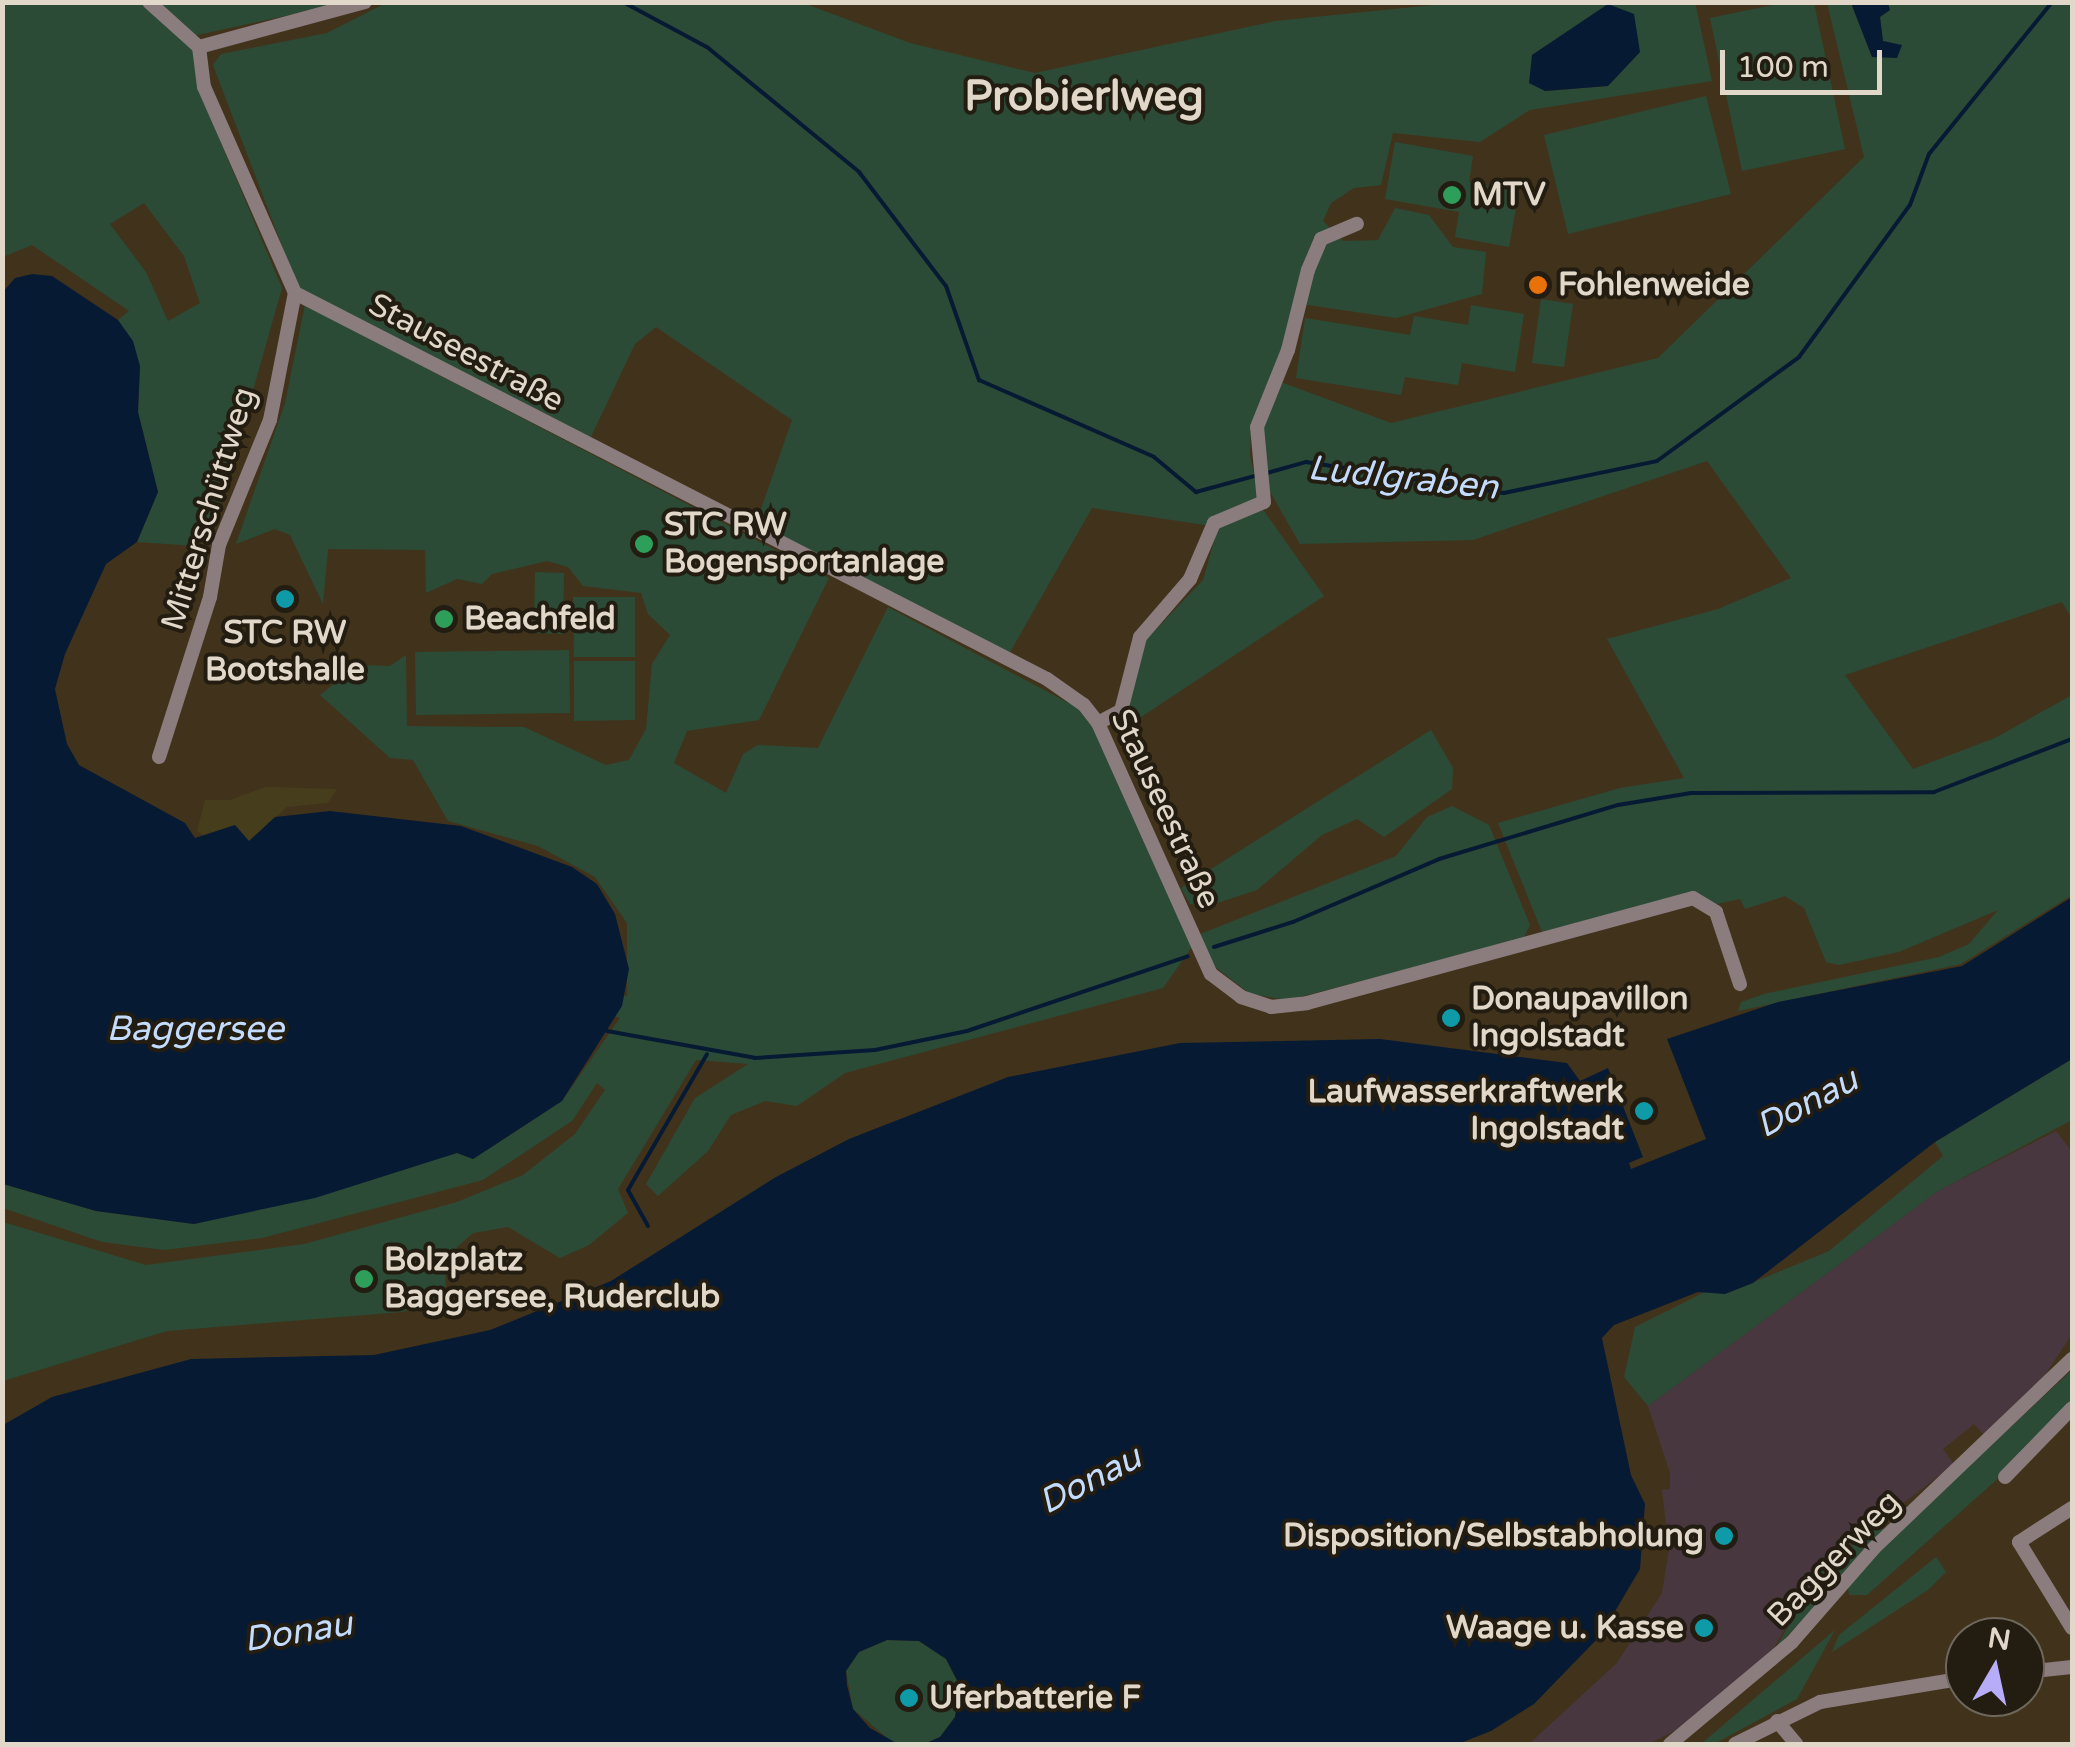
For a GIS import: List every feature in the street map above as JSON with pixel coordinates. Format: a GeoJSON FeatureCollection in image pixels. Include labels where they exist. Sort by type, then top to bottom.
{"type":"FeatureCollection","features":[{"type":"Feature","properties":{"kind":"street"},"geometry":{"type":"LineString","coordinates":[[150,2],[199,47],[204,87],[295,293]]}},
{"type":"Feature","properties":{"kind":"street"},"geometry":{"type":"LineString","coordinates":[[199,47],[365,2]]}},
{"type":"Feature","properties":{"kind":"street"},"geometry":{"type":"LineString","coordinates":[[1098,723],[1121,710],[1140,637],[1190,578],[1203,540],[1226,513],[1264,502],[1257,465],[1260,414],[1288,350],[1318,244],[1357,224]]}},
{"type":"Feature","properties":{"kind":"street","name":"Stauseestraße"},"geometry":{"type":"LineString","coordinates":[[295,293],[1047,679],[1098,723],[1211,974],[1241,997],[1270,1007],[1307,1003],[1693,898],[1716,912],[1740,984]]}},
{"type":"Feature","properties":{"kind":"street","name":"Mitterschüttweg"},"geometry":{"type":"LineString","coordinates":[[158,757],[210,597],[219,544],[270,420],[295,293]]}},
{"type":"Feature","properties":{"kind":"street","name":"Baggerweg"},"geometry":{"type":"LineString","coordinates":[[1670,1744],[1792,1642],[1874,1548],[2072,1360]]}},
{"type":"Feature","properties":{"kind":"street"},"geometry":{"type":"LineString","coordinates":[[2005,1478],[2072,1408]]}},
{"type":"Feature","properties":{"kind":"street"},"geometry":{"type":"LineString","coordinates":[[2072,1508],[2019,1542],[2072,1628]]}},
{"type":"Feature","properties":{"kind":"street"},"geometry":{"type":"LineString","coordinates":[[2045,1670],[2072,1667]]}},
{"type":"Feature","properties":{"kind":"street"},"geometry":{"type":"LineString","coordinates":[[1735,1744],[1777,1721],[1845,1695],[1945,1681]]}},
{"type":"Feature","properties":{"kind":"street"},"geometry":{"type":"LineString","coordinates":[[1777,1721],[1796,1744]]}},
{"type":"Feature","properties":{"kind":"shaded area"},"geometry":{"type":"Polygon","coordinates":[[[2056,1131],[2072,1152],[2072,1334],[2043,1378],[1985,1436],[1974,1424],[1943,1449],[1954,1464],[1822,1566],[1772,1651],[1699,1718],[1649,1744],[1529,1744],[1617,1663],[1662,1593],[1669,1549],[1662,1490],[1670,1489],[1670,1473],[1648,1406],[1938,1191],[2056,1131]]]}},
{"type":"Feature","properties":{"kind":"green space"},"geometry":{"type":"Polygon","coordinates":[[[388,2],[803,3],[910,43],[1035,73],[1275,21],[1463,2],[1695,2],[1712,81],[1530,110],[1480,142],[1393,133],[1381,185],[1354,188],[1331,203],[1323,221],[1343,241],[1378,240],[1395,208],[1429,215],[1453,247],[1486,252],[1482,294],[1396,318],[1294,303],[1277,370],[1251,426],[1250,456],[1262,508],[1324,596],[1132,723],[1129,704],[1145,641],[1203,580],[1218,527],[1092,508],[1009,654],[755,526],[792,420],[656,327],[635,344],[588,443],[299,290],[213,65],[221,54],[327,33],[388,2]],[[1608,5],[1532,55],[1545,91],[1608,86],[1640,52],[1632,30],[1608,5]]]}},
{"type":"Feature","properties":{"kind":"green space"},"geometry":{"type":"Polygon","coordinates":[[[3,3],[344,3],[179,39],[193,48],[198,88],[282,288],[220,507],[195,546],[137,542],[158,492],[138,412],[140,366],[118,320],[129,311],[32,245],[3,257],[3,3]],[[144,203],[110,224],[146,272],[168,321],[200,303],[184,256],[144,203]]]}},
{"type":"Feature","properties":{"kind":"green space"},"geometry":{"type":"Polygon","coordinates":[[[1782,3],[1814,3],[1845,149],[1742,171],[1710,18],[1782,3]]]}},
{"type":"Feature","properties":{"kind":"green space"},"geometry":{"type":"Polygon","coordinates":[[[1827,3],[1851,3],[1872,57],[1902,46],[1883,42],[1880,17],[1890,10],[1888,3],[2072,3],[2072,619],[2062,602],[1845,675],[1913,769],[1995,738],[2072,695],[2072,895],[1961,964],[1738,1011],[1741,1002],[1764,994],[1939,957],[1969,944],[1998,910],[1899,952],[1839,965],[1826,962],[1804,908],[1785,896],[1745,909],[1740,899],[1716,904],[1688,894],[1542,932],[1498,823],[1620,788],[1684,778],[1607,639],[1718,609],[1791,578],[1707,461],[1473,540],[1300,544],[1265,483],[1263,418],[1281,382],[1391,423],[1658,358],[1864,157],[1827,3]]]}},
{"type":"Feature","properties":{"kind":"green space"},"geometry":{"type":"Polygon","coordinates":[[[1706,96],[1731,194],[1568,234],[1544,135],[1706,96]]]}},
{"type":"Feature","properties":{"kind":"green space","name":"MTV"},"geometry":{"type":"Polygon","coordinates":[[[1395,142],[1473,156],[1469,182],[1519,191],[1509,247],[1455,237],[1459,212],[1385,199],[1395,142]]]}},
{"type":"Feature","properties":{"kind":"green space"},"geometry":{"type":"Polygon","coordinates":[[[1541,299],[1573,304],[1564,367],[1532,363],[1541,299]]]}},
{"type":"Feature","properties":{"kind":"green space"},"geometry":{"type":"Polygon","coordinates":[[[305,305],[829,578],[759,720],[687,731],[674,763],[726,793],[743,754],[758,745],[818,748],[888,607],[1076,707],[1095,730],[1192,947],[1163,988],[845,1073],[797,1106],[765,1101],[731,1115],[708,1151],[658,1196],[646,1184],[695,1098],[748,1064],[696,1060],[618,1189],[628,1213],[589,1245],[560,1258],[508,1227],[473,1233],[445,1258],[446,1298],[402,1312],[167,1331],[3,1381],[3,1222],[146,1265],[304,1244],[457,1202],[523,1175],[575,1134],[605,1090],[597,1083],[572,1121],[483,1180],[262,1238],[164,1250],[102,1242],[3,1208],[3,1184],[96,1211],[194,1224],[457,1153],[473,1159],[562,1101],[620,1018],[612,1015],[616,994],[627,996],[627,923],[595,877],[538,846],[448,821],[413,760],[390,758],[320,695],[357,665],[390,666],[406,655],[407,726],[524,727],[606,765],[629,760],[646,729],[652,664],[670,635],[648,614],[641,593],[583,586],[568,567],[547,561],[492,574],[482,584],[457,579],[426,593],[425,550],[328,549],[323,604],[290,535],[275,529],[236,544],[285,403],[305,305]]]}},
{"type":"Feature","properties":{"kind":"green space"},"geometry":{"type":"Polygon","coordinates":[[[1471,305],[1524,314],[1515,372],[1462,363],[1458,385],[1405,377],[1401,395],[1296,378],[1305,318],[1410,335],[1414,316],[1468,325],[1471,305]]]}},
{"type":"Feature","properties":{"kind":"green space"},"geometry":{"type":"Polygon","coordinates":[[[535,572],[564,573],[563,634],[534,633],[535,572]]]}},
{"type":"Feature","properties":{"kind":"green space"},"geometry":{"type":"Polygon","coordinates":[[[573,597],[635,597],[635,657],[574,657],[573,597]]]}},
{"type":"Feature","properties":{"kind":"green space","name":"Beachfeld"},"geometry":{"type":"Polygon","coordinates":[[[444,605],[454,609],[458,619],[454,629],[444,633],[434,629],[430,619],[434,609],[444,605]]]}},
{"type":"Feature","properties":{"kind":"green space"},"geometry":{"type":"Polygon","coordinates":[[[569,650],[570,713],[416,715],[415,652],[569,650]]]}},
{"type":"Feature","properties":{"kind":"green space"},"geometry":{"type":"Polygon","coordinates":[[[574,661],[635,661],[635,720],[574,721],[574,661]]]}},
{"type":"Feature","properties":{"kind":"green space"},"geometry":{"type":"Polygon","coordinates":[[[1431,730],[1453,768],[1452,789],[1384,837],[1357,819],[1322,835],[1257,890],[1205,907],[1190,904],[1181,888],[1431,730]]]}},
{"type":"Feature","properties":{"kind":"green space"},"geometry":{"type":"Polygon","coordinates":[[[1452,806],[1489,825],[1530,925],[1523,939],[1288,1000],[1250,994],[1214,966],[1198,935],[1396,856],[1427,817],[1452,806]]]}},
{"type":"Feature","properties":{"kind":"green space"},"geometry":{"type":"Polygon","coordinates":[[[2072,1059],[2072,1120],[1938,1191],[1648,1406],[1624,1377],[1635,1327],[1707,1291],[1725,1294],[1829,1251],[1943,1156],[1935,1142],[2072,1059]]]}},
{"type":"Feature","properties":{"kind":"green space"},"geometry":{"type":"Polygon","coordinates":[[[2072,1370],[2072,1400],[2002,1475],[1867,1595],[1849,1595],[1848,1586],[1878,1550],[2072,1370]]]}},
{"type":"Feature","properties":{"kind":"green space"},"geometry":{"type":"Polygon","coordinates":[[[1878,1525],[1886,1531],[1775,1649],[1823,1567],[1878,1525]]]}},
{"type":"Feature","properties":{"kind":"green space"},"geometry":{"type":"Polygon","coordinates":[[[1936,1557],[1946,1572],[1928,1590],[1832,1652],[1839,1635],[1936,1557]]]}},
{"type":"Feature","properties":{"kind":"green space"},"geometry":{"type":"Polygon","coordinates":[[[1835,1630],[1797,1699],[1714,1744],[1701,1744],[1835,1630]]]}},
{"type":"Feature","properties":{"kind":"green space"},"geometry":{"type":"Polygon","coordinates":[[[887,1640],[919,1641],[946,1659],[960,1687],[955,1717],[940,1737],[924,1744],[892,1742],[853,1709],[846,1671],[859,1652],[887,1640]]]}},
{"type":"Feature","properties":{"kind":"sand"},"geometry":{"type":"Polygon","coordinates":[[[265,787],[337,789],[328,803],[287,807],[249,841],[239,836],[209,839],[197,831],[205,800],[230,800],[265,787]]]}},
{"type":"Feature","properties":{"kind":"water"},"geometry":{"type":"Polygon","coordinates":[[[1851,3],[1888,3],[1890,10],[1880,17],[1883,41],[1902,45],[1897,58],[1872,57],[1851,3]]]}},
{"type":"Feature","properties":{"kind":"water"},"geometry":{"type":"Polygon","coordinates":[[[1608,4],[1634,14],[1640,52],[1608,86],[1545,91],[1529,83],[1532,55],[1608,4]]]}},
{"type":"Feature","properties":{"kind":"water","name":"Baggersee"},"geometry":{"type":"Polygon","coordinates":[[[32,274],[52,276],[118,320],[133,341],[140,366],[138,412],[158,492],[137,542],[106,564],[65,654],[55,689],[67,744],[79,765],[185,823],[195,838],[235,825],[249,841],[275,817],[330,811],[461,826],[572,867],[597,884],[615,914],[629,969],[622,1006],[562,1101],[473,1159],[457,1153],[315,1198],[194,1224],[96,1211],[3,1184],[2,293],[15,278],[32,274]]]}},
{"type":"Feature","properties":{"kind":"water","name":"Donau"},"geometry":{"type":"Polygon","coordinates":[[[2072,897],[2072,1059],[1935,1142],[1753,1283],[1725,1294],[1698,1292],[1614,1325],[1602,1338],[1631,1475],[1645,1504],[1640,1569],[1601,1635],[1534,1704],[1491,1731],[1458,1744],[924,1744],[940,1737],[955,1717],[960,1686],[946,1659],[919,1641],[887,1640],[859,1652],[846,1671],[847,1685],[853,1709],[870,1728],[898,1744],[3,1744],[3,1425],[52,1397],[191,1359],[374,1355],[490,1330],[611,1281],[776,1177],[849,1139],[1008,1077],[1180,1043],[1380,1039],[1567,1063],[1580,1081],[1608,1068],[1643,1157],[1629,1163],[1631,1169],[1706,1139],[1667,1039],[1778,1002],[1962,966],[2072,897]]]}},
{"type":"Feature","properties":{"kind":"waterway","name":"Ludlgraben"},"geometry":{"type":"LineString","coordinates":[[623,2],[707,47],[859,172],[946,286],[979,380],[1154,457],[1196,492],[1258,475]]}},
{"type":"Feature","properties":{"kind":"waterway","name":"Ludlgraben"},"geometry":{"type":"LineString","coordinates":[[1267,473],[1306,462],[1504,493],[1657,461],[1799,357],[1910,205],[1929,154],[2052,2]]}},
{"type":"Feature","properties":{"kind":"waterway"},"geometry":{"type":"LineString","coordinates":[[1214,947],[1293,922],[1439,859],[1618,805],[1691,793],[1934,792],[2072,739]]}},
{"type":"Feature","properties":{"kind":"waterway"},"geometry":{"type":"LineString","coordinates":[[607,1031],[755,1058],[875,1050],[967,1031],[1188,956]]}},
{"type":"Feature","properties":{"kind":"waterway"},"geometry":{"type":"LineString","coordinates":[[648,1226],[628,1190],[707,1054]]}},
{"type":"Feature","properties":{"kind":"place","name":"MTV"},"geometry":{"type":"Point","coordinates":[1452,195]}},
{"type":"Feature","properties":{"kind":"place","name":"Fohlenweide"},"geometry":{"type":"Point","coordinates":[1538,285]}},
{"type":"Feature","properties":{"kind":"place","name":"STC RW Bogensportanlage"},"geometry":{"type":"Point","coordinates":[644,544]}},
{"type":"Feature","properties":{"kind":"place","name":"STC RW Bootshalle"},"geometry":{"type":"Point","coordinates":[285,599]}},
{"type":"Feature","properties":{"kind":"place","name":"Beachfeld"},"geometry":{"type":"Point","coordinates":[444,619]}},
{"type":"Feature","properties":{"kind":"place","name":"Donaupavillon Ingolstadt"},"geometry":{"type":"Point","coordinates":[1451,1018]}},
{"type":"Feature","properties":{"kind":"place","name":"Laufwasserkraftwerk Ingolstadt"},"geometry":{"type":"Point","coordinates":[1644,1111]}},
{"type":"Feature","properties":{"kind":"place","name":"Bolzplatz Baggersee, Ruderclub"},"geometry":{"type":"Point","coordinates":[364,1279]}},
{"type":"Feature","properties":{"kind":"place","name":"Disposition/Selbstabholung"},"geometry":{"type":"Point","coordinates":[1724,1536]}},
{"type":"Feature","properties":{"kind":"place","name":"Waage u. Kasse"},"geometry":{"type":"Point","coordinates":[1704,1628]}},
{"type":"Feature","properties":{"kind":"place","name":"Uferbatterie F"},"geometry":{"type":"Point","coordinates":[909,1698]}},
{"type":"Feature","properties":{"kind":"district","name":"Probierlweg"},"geometry":{"type":"Point","coordinates":[1084,97]}}]}
